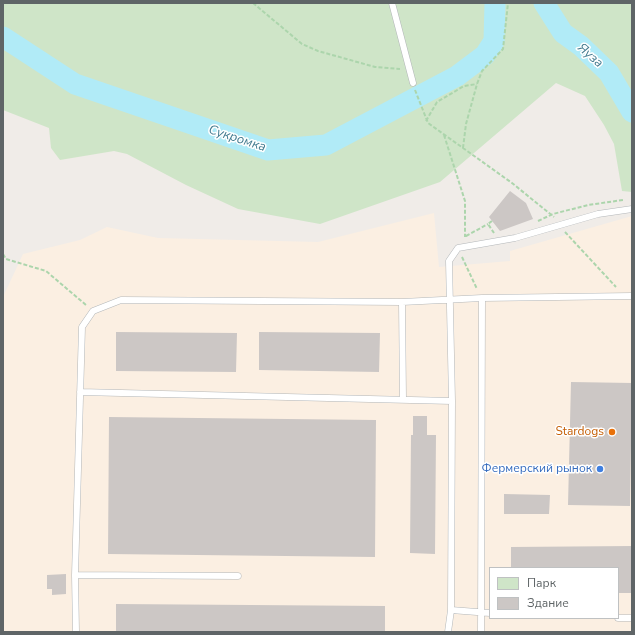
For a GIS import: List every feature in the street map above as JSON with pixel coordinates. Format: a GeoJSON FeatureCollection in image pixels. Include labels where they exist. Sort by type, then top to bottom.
{"type":"FeatureCollection","features":[{"type":"Feature","properties":{"kind":"lane"},"geometry":{"type":"LineString","coordinates":[[392,3],[413,83]]}},
{"type":"Feature","properties":{"kind":"lane"},"geometry":{"type":"LineString","coordinates":[[448,632],[451,610],[452,401],[449,261],[458,248],[515,238],[598,214],[632,208]]}},
{"type":"Feature","properties":{"kind":"lane"},"geometry":{"type":"LineString","coordinates":[[76,632],[75,575],[82,327],[93,311],[121,300],[402,302],[482,298],[632,296]]}},
{"type":"Feature","properties":{"kind":"lane"},"geometry":{"type":"LineString","coordinates":[[481,632],[482,298]]}},
{"type":"Feature","properties":{"kind":"lane"},"geometry":{"type":"LineString","coordinates":[[402,302],[403,399]]}},
{"type":"Feature","properties":{"kind":"lane"},"geometry":{"type":"LineString","coordinates":[[80,392],[452,401]]}},
{"type":"Feature","properties":{"kind":"lane"},"geometry":{"type":"LineString","coordinates":[[75,575],[238,576]]}},
{"type":"Feature","properties":{"kind":"lane"},"geometry":{"type":"LineString","coordinates":[[451,610],[489,613]]}},
{"type":"Feature","properties":{"kind":"lane"},"geometry":{"type":"LineString","coordinates":[[619,618],[632,618]]}},
{"type":"Feature","properties":{"kind":"path"},"geometry":{"type":"LineString","coordinates":[[252,3],[296,39],[318,51],[389,70],[409,69]]}},
{"type":"Feature","properties":{"kind":"path"},"geometry":{"type":"LineString","coordinates":[[463,148],[466,124],[482,71],[503,49],[508,3]]}},
{"type":"Feature","properties":{"kind":"path"},"geometry":{"type":"LineString","coordinates":[[413,83],[425,119],[553,214],[560,225],[616,287]]}},
{"type":"Feature","properties":{"kind":"path"},"geometry":{"type":"LineString","coordinates":[[425,119],[437,102],[464,86],[477,84]]}},
{"type":"Feature","properties":{"kind":"path"},"geometry":{"type":"LineString","coordinates":[[444,134],[465,202],[465,236],[458,248],[477,289]]}},
{"type":"Feature","properties":{"kind":"path"},"geometry":{"type":"LineString","coordinates":[[534,223],[553,214]]}},
{"type":"Feature","properties":{"kind":"path"},"geometry":{"type":"LineString","coordinates":[[465,236],[492,221]]}},
{"type":"Feature","properties":{"kind":"path"},"geometry":{"type":"LineString","coordinates":[[488,224],[496,236]]}},
{"type":"Feature","properties":{"kind":"path"},"geometry":{"type":"LineString","coordinates":[[3,254],[6,259],[46,271],[93,311]]}},
{"type":"Feature","properties":{"kind":"shaded area"},"geometry":{"type":"Polygon","coordinates":[[[434,213],[439,267],[510,261],[510,251],[632,216],[632,632],[3,632],[3,297],[23,254],[80,240],[107,227],[158,238],[318,242],[434,213]]]}},
{"type":"Feature","properties":{"kind":"green space"},"geometry":{"type":"Polygon","coordinates":[[[3,3],[632,3],[632,192],[622,191],[614,144],[604,125],[585,96],[556,83],[440,182],[320,224],[238,209],[186,185],[127,154],[114,151],[60,160],[51,148],[49,128],[3,110],[3,3]]]}},
{"type":"Feature","properties":{"kind":"building"},"geometry":{"type":"Polygon","coordinates":[[[510,191],[526,203],[533,219],[500,231],[489,217],[510,191]]]}},
{"type":"Feature","properties":{"kind":"building"},"geometry":{"type":"Polygon","coordinates":[[[116,332],[237,333],[236,372],[116,371],[116,332]]]}},
{"type":"Feature","properties":{"kind":"building"},"geometry":{"type":"Polygon","coordinates":[[[259,332],[380,333],[379,372],[259,370],[259,332]]]}},
{"type":"Feature","properties":{"kind":"building","name":"Фермерский рынок"},"geometry":{"type":"Polygon","coordinates":[[[571,382],[632,383],[630,506],[568,505],[571,382]]]}},
{"type":"Feature","properties":{"kind":"building"},"geometry":{"type":"Polygon","coordinates":[[[413,416],[427,416],[427,435],[436,435],[435,554],[410,553],[411,435],[413,435],[413,416]]]}},
{"type":"Feature","properties":{"kind":"building"},"geometry":{"type":"Polygon","coordinates":[[[109,417],[376,420],[375,557],[108,554],[109,417]]]}},
{"type":"Feature","properties":{"kind":"building"},"geometry":{"type":"Polygon","coordinates":[[[504,494],[550,495],[549,514],[504,514],[504,494]]]}},
{"type":"Feature","properties":{"kind":"building"},"geometry":{"type":"Polygon","coordinates":[[[632,546],[632,593],[619,593],[619,567],[511,567],[511,547],[632,546]]]}},
{"type":"Feature","properties":{"kind":"building"},"geometry":{"type":"Polygon","coordinates":[[[66,574],[66,594],[52,595],[52,589],[47,589],[47,575],[66,574]]]}},
{"type":"Feature","properties":{"kind":"building"},"geometry":{"type":"Polygon","coordinates":[[[116,604],[385,606],[385,632],[116,632],[116,604]]]}},
{"type":"Feature","properties":{"kind":"waterway","name":"Сукромка"},"geometry":{"type":"LineString","coordinates":[[3,37],[75,84],[268,150],[326,145],[457,76],[485,55],[494,41],[495,3]]}},
{"type":"Feature","properties":{"kind":"waterway","name":"Яуза"},"geometry":{"type":"LineString","coordinates":[[544,3],[563,33],[581,46],[609,73],[632,112]]}},
{"type":"Feature","properties":{"kind":"place","name":"Stardogs"},"geometry":{"type":"Point","coordinates":[612,432]}},
{"type":"Feature","properties":{"kind":"place","name":"Фермерский рынок"},"geometry":{"type":"Point","coordinates":[600,469]}}]}
